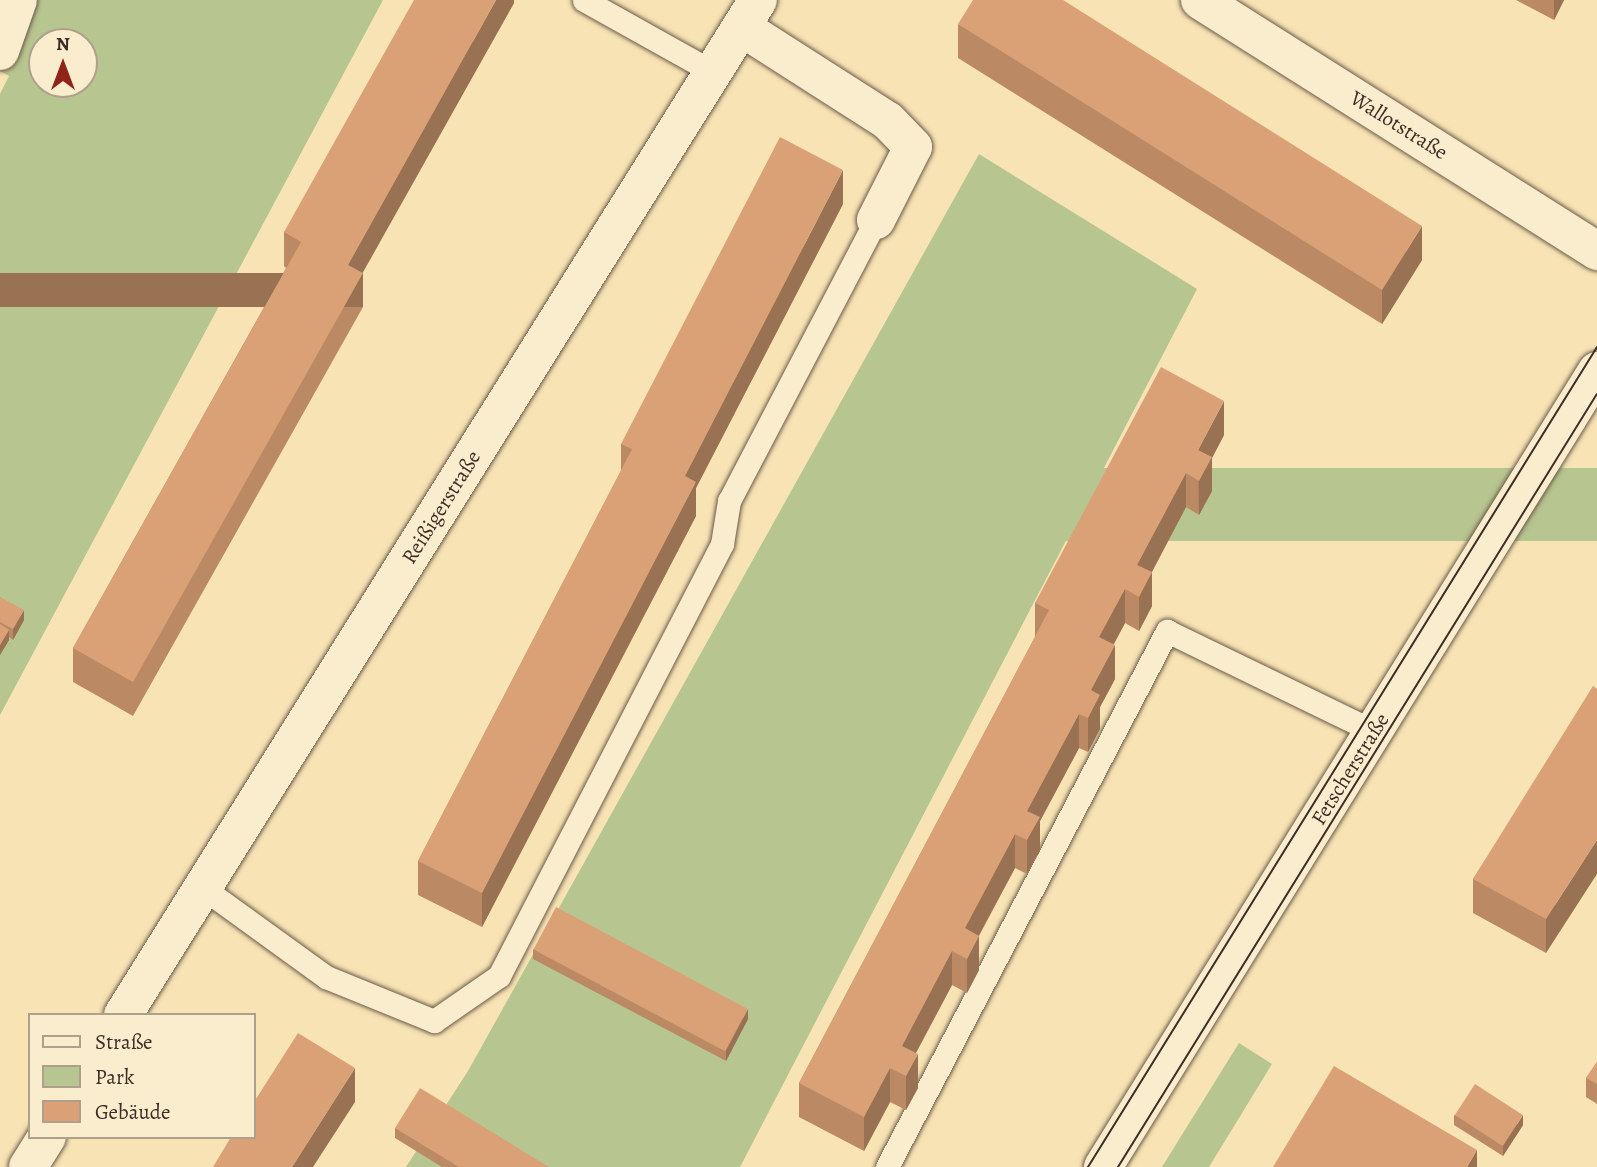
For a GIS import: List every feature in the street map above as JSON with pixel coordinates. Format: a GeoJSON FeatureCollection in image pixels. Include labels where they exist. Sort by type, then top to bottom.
{"type":"FeatureCollection","features":[{"type":"Feature","properties":{"kind":"street"},"geometry":{"type":"LineString","coordinates":[[0,51],[18,0]]}},
{"type":"Feature","properties":{"kind":"street","name":"Wallotstraße"},"geometry":{"type":"LineString","coordinates":[[1200,0],[1597,251]]}},
{"type":"Feature","properties":{"kind":"street"},"geometry":{"type":"LineString","coordinates":[[750,14],[888,121],[913,147],[876,220]]}},
{"type":"Feature","properties":{"kind":"street","name":"Reißigerstraße"},"geometry":{"type":"LineString","coordinates":[[124,1013],[750,14]]}},
{"type":"Feature","properties":{"kind":"street","name":"Fetscherstraße"},"geometry":{"type":"LineString","coordinates":[[1103,1167],[1597,371]]}},
{"type":"Feature","properties":{"kind":"street"},"geometry":{"type":"LineString","coordinates":[[28,1167],[46,1139]]}},
{"type":"Feature","properties":{"kind":"lane"},"geometry":{"type":"LineString","coordinates":[[584,0],[713,72]]}},
{"type":"Feature","properties":{"kind":"lane"},"geometry":{"type":"LineString","coordinates":[[203,888],[326,977],[434,1021],[499,976],[722,544],[729,501],[876,220]]}},
{"type":"Feature","properties":{"kind":"lane"},"geometry":{"type":"LineString","coordinates":[[887,1167],[1167,631],[1373,731]]}},
{"type":"Feature","properties":{"kind":"green space"},"geometry":{"type":"Polygon","coordinates":[[[23,0],[383,0],[0,715],[0,94],[9,76],[0,71],[0,46],[23,0]]]}},
{"type":"Feature","properties":{"kind":"green space"},"geometry":{"type":"Polygon","coordinates":[[[979,154],[1197,289],[740,1167],[406,1167],[468,1071],[979,154]]]}},
{"type":"Feature","properties":{"kind":"green space"},"geometry":{"type":"Polygon","coordinates":[[[995,468],[1597,468],[1597,541],[995,541],[995,468]]]}},
{"type":"Feature","properties":{"kind":"green space"},"geometry":{"type":"Polygon","coordinates":[[[1239,1043],[1272,1064],[1209,1167],[1162,1167],[1239,1043]]]}},
{"type":"Feature","properties":{"kind":"building"},"geometry":{"type":"Polygon","coordinates":[[[414,0],[496,0],[348,265],[363,273],[133,682],[73,648],[301,242],[284,232],[414,0]]]}},
{"type":"Feature","properties":{"kind":"building"},"geometry":{"type":"Polygon","coordinates":[[[973,0],[1063,0],[1422,226],[1382,290],[958,24],[973,0]]]}},
{"type":"Feature","properties":{"kind":"building"},"geometry":{"type":"Polygon","coordinates":[[[780,137],[843,170],[685,476],[696,482],[482,893],[418,861],[632,449],[621,444],[780,137]]]}},
{"type":"Feature","properties":{"kind":"building"},"geometry":{"type":"Polygon","coordinates":[[[1161,367],[1224,401],[1198,450],[1212,457],[1199,481],[1186,473],[1137,565],[1152,572],[1139,597],[1125,589],[1099,637],[1115,645],[1091,690],[1100,695],[1088,718],[1079,714],[1027,811],[1040,817],[1027,840],[1015,834],[965,928],[979,936],[967,959],[952,951],[902,1046],[918,1054],[906,1076],[890,1068],[864,1117],[799,1083],[1049,610],[1035,603],[1161,367]]]}},
{"type":"Feature","properties":{"kind":"building"},"geometry":{"type":"Polygon","coordinates":[[[0,597],[24,610],[13,629],[0,622],[0,597]]]}},
{"type":"Feature","properties":{"kind":"building"},"geometry":{"type":"Polygon","coordinates":[[[0,624],[9,630],[0,645],[0,624]]]}},
{"type":"Feature","properties":{"kind":"building"},"geometry":{"type":"Polygon","coordinates":[[[1593,686],[1597,689],[1597,840],[1546,919],[1473,879],[1593,686]]]}},
{"type":"Feature","properties":{"kind":"building"},"geometry":{"type":"Polygon","coordinates":[[[556,907],[748,1009],[725,1051],[533,949],[556,907]]]}},
{"type":"Feature","properties":{"kind":"building"},"geometry":{"type":"Polygon","coordinates":[[[298,1033],[355,1068],[292,1167],[213,1167],[230,1139],[256,1139],[256,1099],[298,1033]]]}},
{"type":"Feature","properties":{"kind":"building"},"geometry":{"type":"Polygon","coordinates":[[[1597,1062],[1597,1084],[1586,1078],[1597,1062]]]}},
{"type":"Feature","properties":{"kind":"building"},"geometry":{"type":"Polygon","coordinates":[[[1334,1066],[1477,1150],[1467,1167],[1273,1167],[1334,1066]]]}},
{"type":"Feature","properties":{"kind":"building"},"geometry":{"type":"Polygon","coordinates":[[[1475,1084],[1523,1115],[1503,1146],[1455,1115],[1475,1084]]]}},
{"type":"Feature","properties":{"kind":"building"},"geometry":{"type":"Polygon","coordinates":[[[420,1088],[549,1167],[459,1167],[395,1128],[420,1088]]]}},
{"type":"Feature","properties":{"kind":"tram line"},"geometry":{"type":"LineString","coordinates":[[1088,1167],[1597,347]]}},
{"type":"Feature","properties":{"kind":"tram line"},"geometry":{"type":"LineString","coordinates":[[1118,1167],[1597,394]]}}]}
